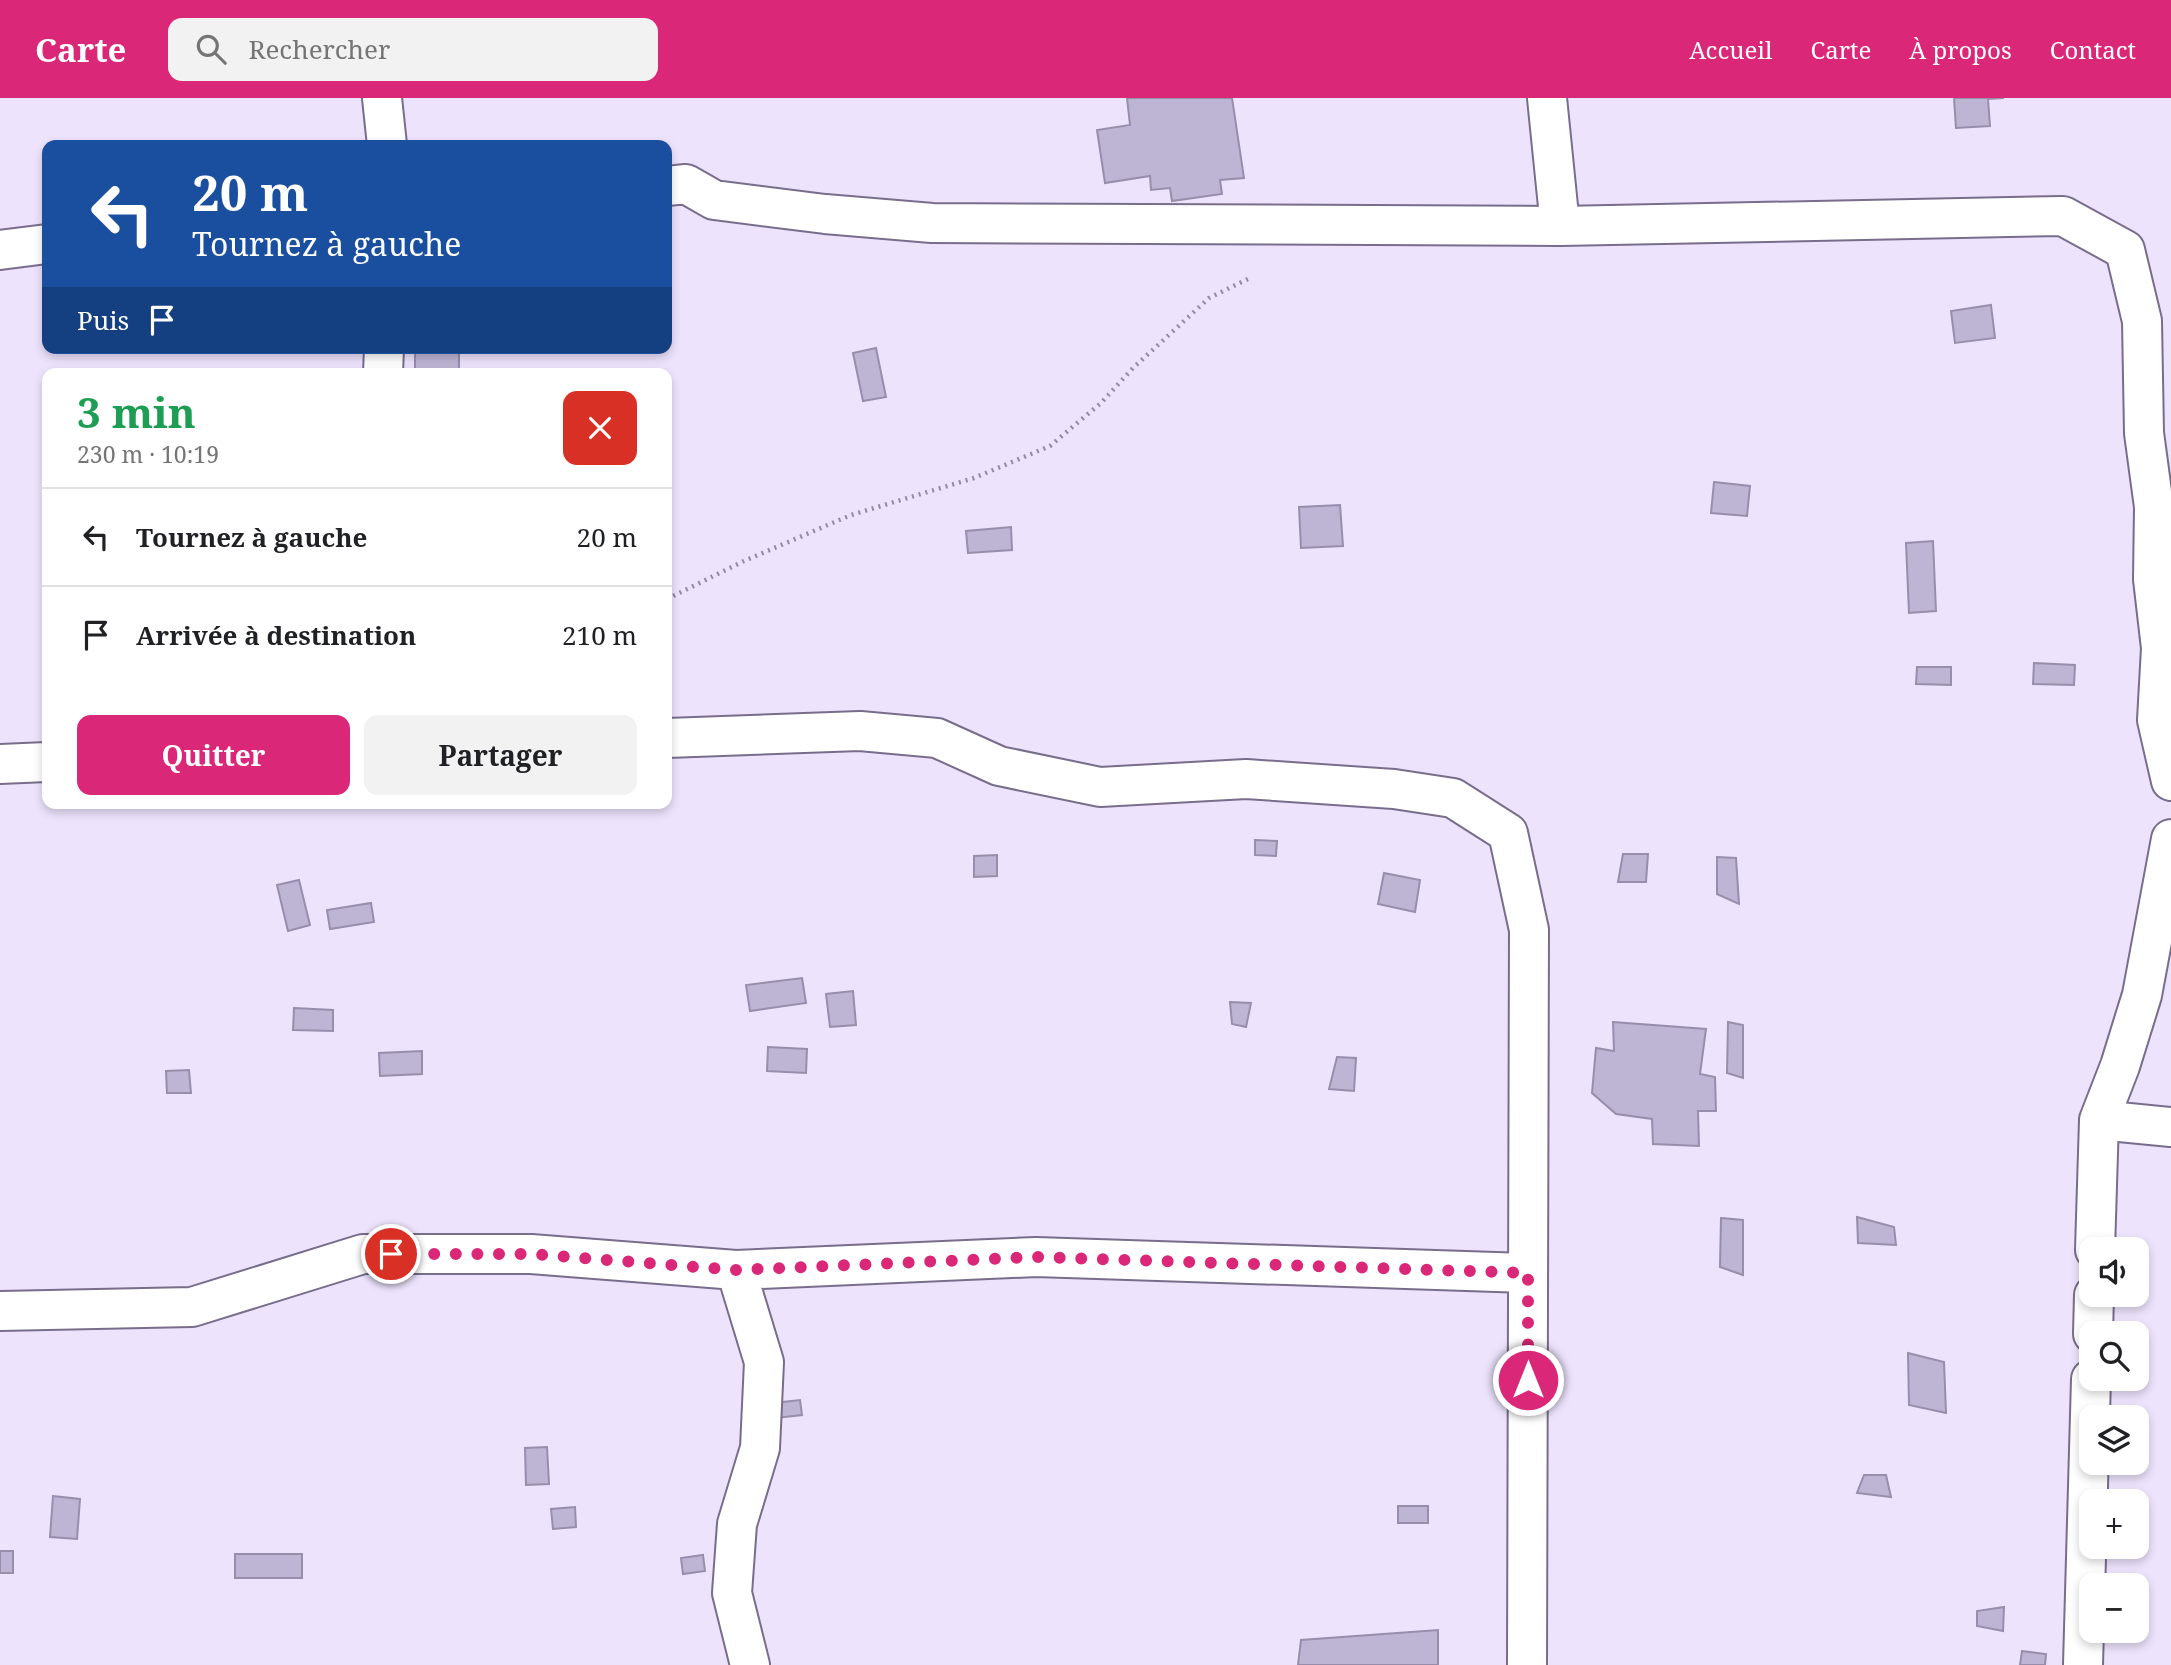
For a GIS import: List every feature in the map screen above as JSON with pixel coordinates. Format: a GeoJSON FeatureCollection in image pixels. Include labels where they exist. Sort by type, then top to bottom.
{"type":"FeatureCollection","features":[{"type":"Feature","properties":{"kind":"street"},"geometry":{"type":"LineString","coordinates":[[382,98],[386,140]]}},
{"type":"Feature","properties":{"kind":"street"},"geometry":{"type":"LineString","coordinates":[[1547,98],[1560,226]]}},
{"type":"Feature","properties":{"kind":"street"},"geometry":{"type":"LineString","coordinates":[[672,185],[686,184],[714,201],[932,223],[1560,226],[2063,216],[2125,250],[2142,321],[2144,433],[2154,507],[2153,579],[2161,648],[2157,720],[2171,781]]}},
{"type":"Feature","properties":{"kind":"street"},"geometry":{"type":"LineString","coordinates":[[0,250],[42,245]]}},
{"type":"Feature","properties":{"kind":"street"},"geometry":{"type":"LineString","coordinates":[[672,738],[860,731],[937,738],[999,766],[1100,787],[1246,779],[1394,789],[1453,798],[1508,833],[1529,930],[1527,1665]]}},
{"type":"Feature","properties":{"kind":"street"},"geometry":{"type":"LineString","coordinates":[[0,764],[42,762]]}},
{"type":"Feature","properties":{"kind":"street"},"geometry":{"type":"LineString","coordinates":[[2095,1237],[2099,1120],[2120,1066],[2142,995],[2171,839]]}},
{"type":"Feature","properties":{"kind":"street"},"geometry":{"type":"LineString","coordinates":[[2099,1120],[2171,1127]]}},
{"type":"Feature","properties":{"kind":"street"},"geometry":{"type":"LineString","coordinates":[[0,1311],[192,1307],[363,1254],[531,1254],[736,1270],[1036,1257],[1528,1273]]}},
{"type":"Feature","properties":{"kind":"street"},"geometry":{"type":"LineString","coordinates":[[736,1270],[764,1362],[760,1448],[737,1524],[732,1592],[750,1665]]}},
{"type":"Feature","properties":{"kind":"street"},"geometry":{"type":"LineString","coordinates":[[2083,1665],[2091,1391]]}},
{"type":"Feature","properties":{"kind":"path"},"geometry":{"type":"LineString","coordinates":[[672,597],[744,561],[851,514],[974,478],[1050,446],[1101,403],[1133,368],[1209,298],[1252,277]]}},
{"type":"Feature","properties":{"kind":"building"},"geometry":{"type":"Polygon","coordinates":[[[1127,98],[1232,98],[1244,178],[1220,180],[1222,194],[1172,201],[1170,188],[1151,190],[1150,176],[1105,183],[1097,130],[1130,125],[1127,98]]]}},
{"type":"Feature","properties":{"kind":"building"},"geometry":{"type":"Polygon","coordinates":[[[1954,98],[2004,98],[1988,99],[1990,126],[1956,128],[1954,98]]]}},
{"type":"Feature","properties":{"kind":"building"},"geometry":{"type":"Polygon","coordinates":[[[1991,305],[1995,338],[1955,343],[1951,311],[1991,305]]]}},
{"type":"Feature","properties":{"kind":"building"},"geometry":{"type":"Polygon","coordinates":[[[876,348],[886,397],[863,401],[853,353],[876,348]]]}},
{"type":"Feature","properties":{"kind":"building"},"geometry":{"type":"Polygon","coordinates":[[[415,354],[459,354],[459,368],[415,368],[415,354]]]}},
{"type":"Feature","properties":{"kind":"building"},"geometry":{"type":"Polygon","coordinates":[[[1714,482],[1750,486],[1747,516],[1711,513],[1714,482]]]}},
{"type":"Feature","properties":{"kind":"building"},"geometry":{"type":"Polygon","coordinates":[[[1340,505],[1343,546],[1301,548],[1299,507],[1340,505]]]}},
{"type":"Feature","properties":{"kind":"building"},"geometry":{"type":"Polygon","coordinates":[[[1011,527],[1012,550],[968,553],[966,531],[1011,527]]]}},
{"type":"Feature","properties":{"kind":"building"},"geometry":{"type":"Polygon","coordinates":[[[1933,541],[1936,611],[1909,613],[1906,543],[1933,541]]]}},
{"type":"Feature","properties":{"kind":"building"},"geometry":{"type":"Polygon","coordinates":[[[2034,663],[2075,665],[2074,685],[2033,684],[2034,663]]]}},
{"type":"Feature","properties":{"kind":"building"},"geometry":{"type":"Polygon","coordinates":[[[1917,667],[1951,667],[1951,685],[1916,684],[1917,667]]]}},
{"type":"Feature","properties":{"kind":"building"},"geometry":{"type":"Polygon","coordinates":[[[1255,840],[1277,841],[1276,856],[1255,855],[1255,840]]]}},
{"type":"Feature","properties":{"kind":"building"},"geometry":{"type":"Polygon","coordinates":[[[1623,854],[1648,854],[1646,882],[1618,882],[1623,854]]]}},
{"type":"Feature","properties":{"kind":"building"},"geometry":{"type":"Polygon","coordinates":[[[997,855],[997,876],[974,877],[974,856],[997,855]]]}},
{"type":"Feature","properties":{"kind":"building"},"geometry":{"type":"Polygon","coordinates":[[[1717,857],[1736,858],[1739,904],[1717,894],[1717,857]]]}},
{"type":"Feature","properties":{"kind":"building"},"geometry":{"type":"Polygon","coordinates":[[[1384,873],[1420,880],[1415,912],[1378,904],[1384,873]]]}},
{"type":"Feature","properties":{"kind":"building"},"geometry":{"type":"Polygon","coordinates":[[[299,880],[310,925],[288,931],[277,885],[299,880]]]}},
{"type":"Feature","properties":{"kind":"building"},"geometry":{"type":"Polygon","coordinates":[[[371,903],[374,922],[330,929],[327,910],[371,903]]]}},
{"type":"Feature","properties":{"kind":"building"},"geometry":{"type":"Polygon","coordinates":[[[802,978],[806,1003],[750,1011],[746,985],[802,978]]]}},
{"type":"Feature","properties":{"kind":"building"},"geometry":{"type":"Polygon","coordinates":[[[853,991],[856,1025],[830,1027],[826,994],[853,991]]]}},
{"type":"Feature","properties":{"kind":"building"},"geometry":{"type":"Polygon","coordinates":[[[1230,1002],[1251,1003],[1246,1027],[1232,1024],[1230,1002]]]}},
{"type":"Feature","properties":{"kind":"building"},"geometry":{"type":"Polygon","coordinates":[[[294,1008],[333,1010],[333,1031],[293,1030],[294,1008]]]}},
{"type":"Feature","properties":{"kind":"building"},"geometry":{"type":"Polygon","coordinates":[[[1613,1022],[1706,1029],[1700,1074],[1715,1077],[1716,1111],[1698,1111],[1699,1146],[1653,1144],[1652,1119],[1616,1114],[1592,1093],[1596,1048],[1614,1051],[1613,1022]]]}},
{"type":"Feature","properties":{"kind":"building"},"geometry":{"type":"Polygon","coordinates":[[[1728,1022],[1743,1025],[1743,1078],[1727,1073],[1728,1022]]]}},
{"type":"Feature","properties":{"kind":"building"},"geometry":{"type":"Polygon","coordinates":[[[768,1047],[807,1049],[806,1073],[767,1071],[768,1047]]]}},
{"type":"Feature","properties":{"kind":"building"},"geometry":{"type":"Polygon","coordinates":[[[422,1051],[422,1074],[380,1076],[379,1053],[422,1051]]]}},
{"type":"Feature","properties":{"kind":"building"},"geometry":{"type":"Polygon","coordinates":[[[1337,1057],[1356,1058],[1354,1091],[1329,1089],[1337,1057]]]}},
{"type":"Feature","properties":{"kind":"building"},"geometry":{"type":"Polygon","coordinates":[[[189,1070],[191,1093],[167,1093],[166,1071],[189,1070]]]}},
{"type":"Feature","properties":{"kind":"building"},"geometry":{"type":"Polygon","coordinates":[[[1857,1217],[1894,1227],[1896,1245],[1858,1243],[1857,1217]]]}},
{"type":"Feature","properties":{"kind":"building"},"geometry":{"type":"Polygon","coordinates":[[[1721,1218],[1743,1220],[1743,1275],[1720,1267],[1721,1218]]]}},
{"type":"Feature","properties":{"kind":"building"},"geometry":{"type":"Polygon","coordinates":[[[1908,1353],[1944,1362],[1946,1413],[1909,1405],[1908,1353]]]}},
{"type":"Feature","properties":{"kind":"building"},"geometry":{"type":"Polygon","coordinates":[[[800,1400],[802,1415],[776,1418],[774,1403],[800,1400]]]}},
{"type":"Feature","properties":{"kind":"building"},"geometry":{"type":"Polygon","coordinates":[[[547,1447],[549,1484],[526,1485],[525,1448],[547,1447]]]}},
{"type":"Feature","properties":{"kind":"building"},"geometry":{"type":"Polygon","coordinates":[[[1864,1475],[1886,1475],[1891,1497],[1857,1493],[1864,1475]]]}},
{"type":"Feature","properties":{"kind":"building"},"geometry":{"type":"Polygon","coordinates":[[[53,1496],[80,1499],[77,1539],[50,1537],[53,1496]]]}},
{"type":"Feature","properties":{"kind":"building"},"geometry":{"type":"Polygon","coordinates":[[[1398,1506],[1428,1506],[1428,1523],[1398,1523],[1398,1506]]]}},
{"type":"Feature","properties":{"kind":"building"},"geometry":{"type":"Polygon","coordinates":[[[575,1507],[576,1527],[553,1529],[551,1509],[575,1507]]]}},
{"type":"Feature","properties":{"kind":"building"},"geometry":{"type":"Polygon","coordinates":[[[0,1551],[13,1551],[13,1573],[0,1573],[0,1551]]]}},
{"type":"Feature","properties":{"kind":"building"},"geometry":{"type":"Polygon","coordinates":[[[235,1554],[302,1554],[302,1578],[235,1578],[235,1554]]]}},
{"type":"Feature","properties":{"kind":"building"},"geometry":{"type":"Polygon","coordinates":[[[703,1555],[705,1571],[683,1574],[681,1558],[703,1555]]]}},
{"type":"Feature","properties":{"kind":"building"},"geometry":{"type":"Polygon","coordinates":[[[2004,1607],[2003,1631],[1977,1626],[1977,1611],[2004,1607]]]}},
{"type":"Feature","properties":{"kind":"building"},"geometry":{"type":"Polygon","coordinates":[[[1438,1630],[1438,1665],[1298,1665],[1301,1640],[1438,1630]]]}},
{"type":"Feature","properties":{"kind":"building"},"geometry":{"type":"Polygon","coordinates":[[[2022,1651],[2046,1654],[2045,1665],[2020,1665],[2022,1651]]]}},
{"type":"Feature","properties":{"kind":"route"},"geometry":{"type":"LineString","coordinates":[[391,1254],[531,1254],[736,1270],[1036,1257],[1528,1273],[1528,1380]]}}]}
